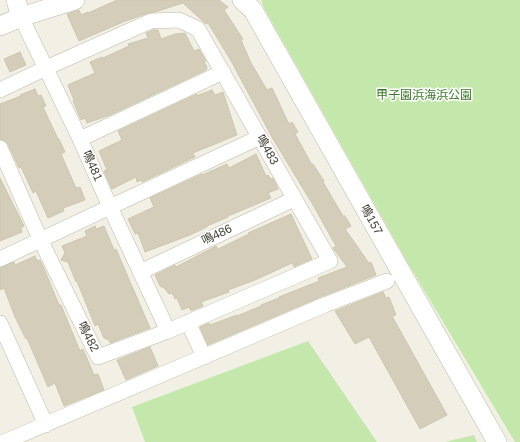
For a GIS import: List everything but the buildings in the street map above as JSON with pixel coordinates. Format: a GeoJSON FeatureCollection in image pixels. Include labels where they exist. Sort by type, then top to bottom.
{"type":"FeatureCollection","features":[{"type":"Feature","properties":{"kind":"street"},"geometry":{"type":"LineString","coordinates":[[0,26],[18,8],[75,0]]}},
{"type":"Feature","properties":{"kind":"street","name":"鳴157"},"geometry":{"type":"LineString","coordinates":[[242,0],[253,10],[497,442]]}},
{"type":"Feature","properties":{"kind":"street","name":"鳴481"},"geometry":{"type":"LineString","coordinates":[[18,8],[80,139],[110,207]]}},
{"type":"Feature","properties":{"kind":"street","name":"鳴483"},"geometry":{"type":"LineString","coordinates":[[46,68],[151,21],[179,20],[198,29],[330,262],[168,331]]}},
{"type":"Feature","properties":{"kind":"street"},"geometry":{"type":"LineString","coordinates":[[0,90],[46,68]]}},
{"type":"Feature","properties":{"kind":"street"},"geometry":{"type":"LineString","coordinates":[[80,139],[223,72]]}},
{"type":"Feature","properties":{"kind":"street"},"geometry":{"type":"LineString","coordinates":[[0,258],[260,137]]}},
{"type":"Feature","properties":{"kind":"street","name":"鳴482"},"geometry":{"type":"LineString","coordinates":[[0,148],[40,239],[98,357],[168,331]]}},
{"type":"Feature","properties":{"kind":"street","name":"鳴486"},"geometry":{"type":"LineString","coordinates":[[140,272],[294,199]]}},
{"type":"Feature","properties":{"kind":"street"},"geometry":{"type":"LineString","coordinates":[[110,207],[168,331]]}},
{"type":"Feature","properties":{"kind":"street"},"geometry":{"type":"LineString","coordinates":[[4,442],[327,304],[387,281]]}},
{"type":"Feature","properties":{"kind":"street"},"geometry":{"type":"LineString","coordinates":[[188,322],[204,357]]}},
{"type":"Feature","properties":{"kind":"street"},"geometry":{"type":"LineString","coordinates":[[0,323],[46,425]]}},
{"type":"Feature","properties":{"kind":"green space","name":"甲子園浜海浜公園"},"geometry":{"type":"Polygon","coordinates":[[[261,0],[520,0],[520,442],[515,442],[409,265],[264,8],[261,0]]]}},
{"type":"Feature","properties":{"kind":"green space"},"geometry":{"type":"Polygon","coordinates":[[[308,341],[377,442],[145,442],[132,407],[308,341]]]}},
{"type":"Feature","properties":{"kind":"green space"},"geometry":{"type":"Polygon","coordinates":[[[474,435],[477,442],[445,442],[474,435]]]}}]}
